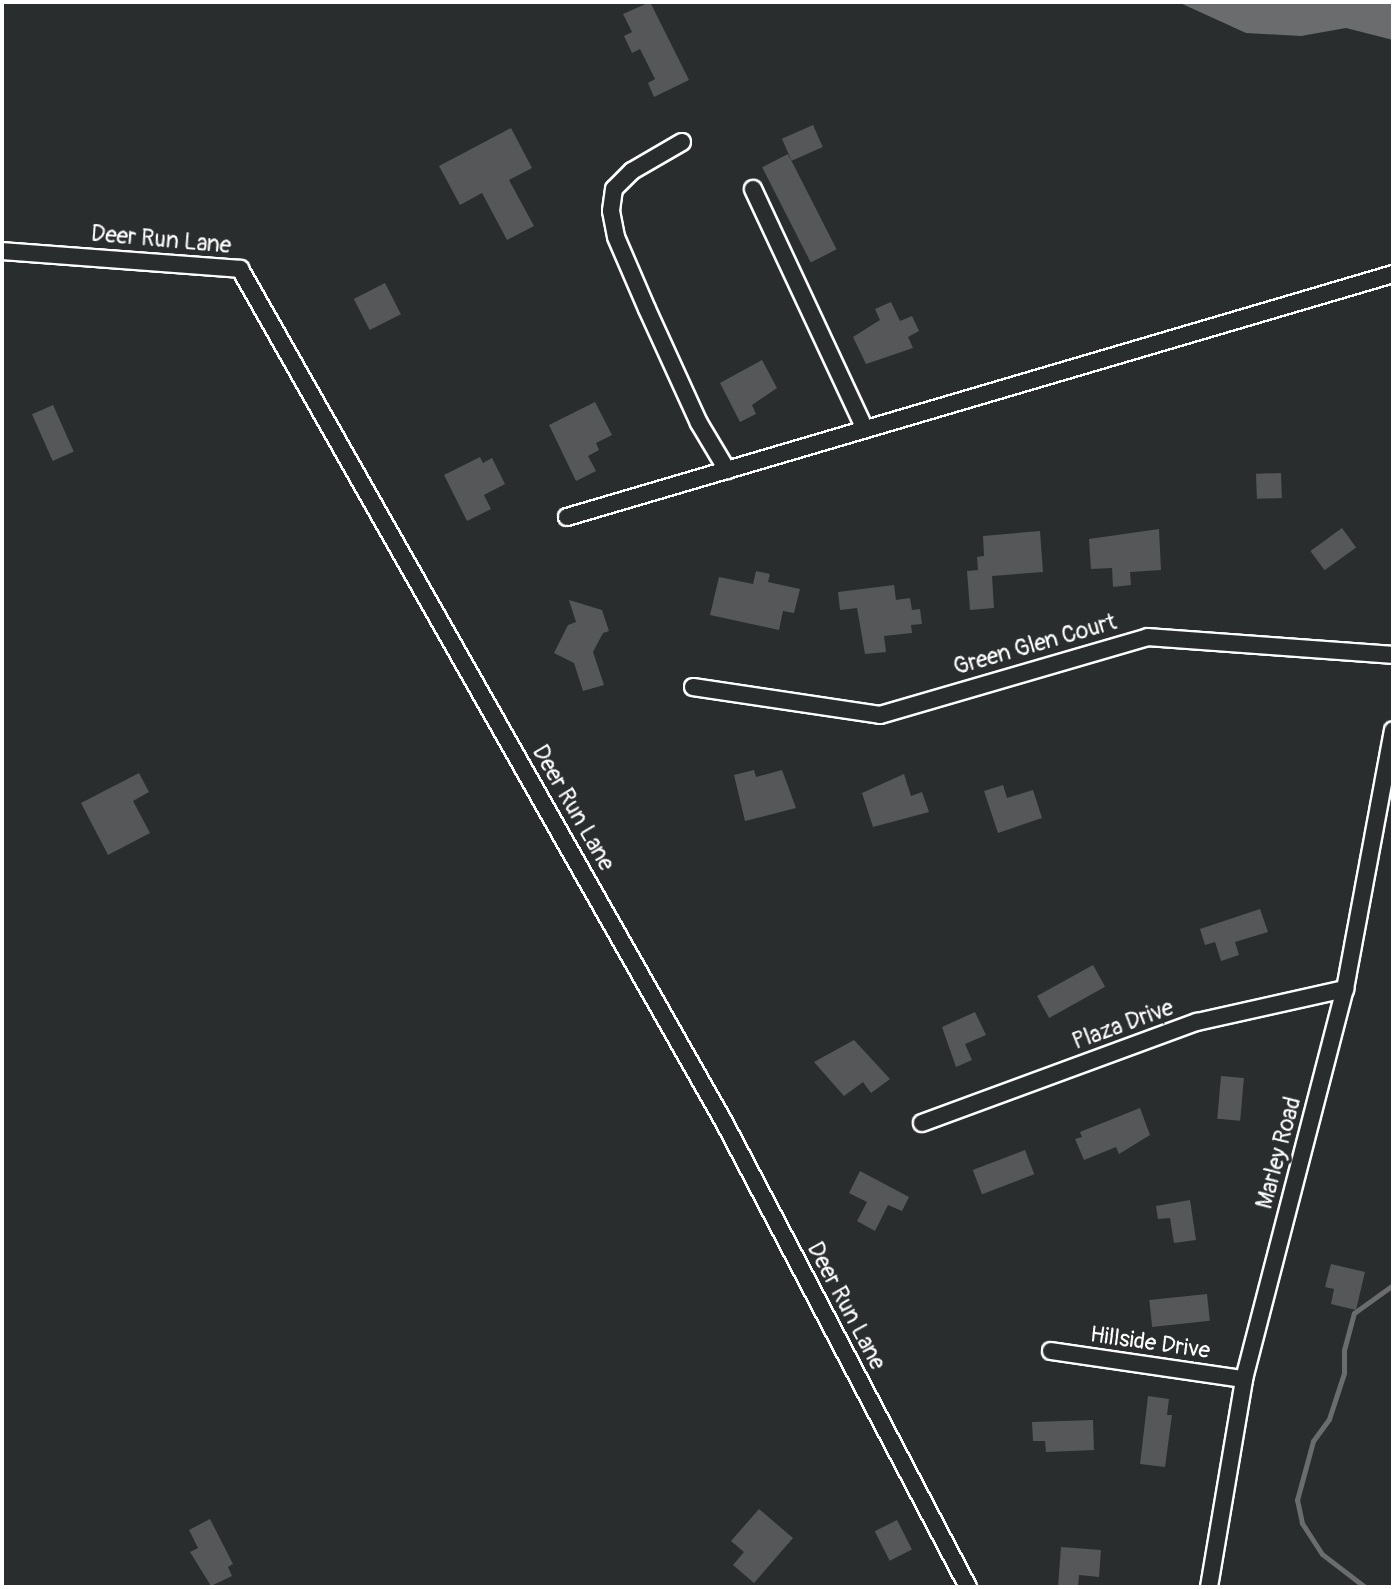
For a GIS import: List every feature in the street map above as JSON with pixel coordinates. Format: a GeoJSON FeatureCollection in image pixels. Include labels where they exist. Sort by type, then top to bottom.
{"type":"FeatureCollection","features":[{"type":"Feature","properties":{"kind":"street"},"geometry":{"type":"LineString","coordinates":[[682,142],[632,171],[614,189],[611,211],[616,237],[647,309],[699,423],[727,470]]}},
{"type":"Feature","properties":{"kind":"street"},"geometry":{"type":"LineString","coordinates":[[753,189],[865,429]]}},
{"type":"Feature","properties":{"kind":"street","name":"Deer Run Lane"},"geometry":{"type":"LineString","coordinates":[[2,251],[240,269],[724,1122],[968,1587]]}},
{"type":"Feature","properties":{"kind":"street"},"geometry":{"type":"LineString","coordinates":[[567,516],[1393,274]]}},
{"type":"Feature","properties":{"kind":"street","name":"Green Glen Court"},"geometry":{"type":"LineString","coordinates":[[693,687],[880,715],[1148,637],[1393,655]]}},
{"type":"Feature","properties":{"kind":"street","name":"Marley Road"},"geometry":{"type":"LineString","coordinates":[[1209,1587],[1244,1380],[1345,989],[1393,730]]}},
{"type":"Feature","properties":{"kind":"street","name":"Plaza Drive"},"geometry":{"type":"LineString","coordinates":[[922,1123],[1197,1022],[1345,989]]}},
{"type":"Feature","properties":{"kind":"street","name":"Hillside Drive"},"geometry":{"type":"LineString","coordinates":[[1051,1352],[1244,1380]]}},
{"type":"Feature","properties":{"kind":"shaded area"},"geometry":{"type":"Polygon","coordinates":[[[1178,2],[1393,2],[1393,40],[1346,28],[1301,36],[1246,33],[1178,2]]]}},
{"type":"Feature","properties":{"kind":"building"},"geometry":{"type":"Polygon","coordinates":[[[650,2],[689,80],[654,97],[648,83],[655,79],[640,49],[632,53],[624,36],[632,32],[623,14],[650,2]]]}},
{"type":"Feature","properties":{"kind":"building"},"geometry":{"type":"Polygon","coordinates":[[[813,125],[823,147],[792,161],[782,139],[813,125]]]}},
{"type":"Feature","properties":{"kind":"building"},"geometry":{"type":"Polygon","coordinates":[[[511,128],[532,168],[509,180],[534,226],[507,240],[482,193],[460,205],[439,166],[511,128]]]}},
{"type":"Feature","properties":{"kind":"building"},"geometry":{"type":"Polygon","coordinates":[[[788,154],[837,249],[811,263],[762,167],[788,154]]]}},
{"type":"Feature","properties":{"kind":"building"},"geometry":{"type":"Polygon","coordinates":[[[385,283],[401,314],[370,330],[354,299],[385,283]]]}},
{"type":"Feature","properties":{"kind":"building"},"geometry":{"type":"Polygon","coordinates":[[[891,302],[900,321],[912,316],[919,331],[908,337],[913,348],[866,364],[853,337],[880,320],[875,309],[891,302]]]}},
{"type":"Feature","properties":{"kind":"building"},"geometry":{"type":"Polygon","coordinates":[[[762,360],[777,388],[752,405],[756,414],[740,422],[720,383],[762,360]]]}},
{"type":"Feature","properties":{"kind":"building"},"geometry":{"type":"Polygon","coordinates":[[[595,402],[612,435],[596,443],[599,450],[588,456],[596,471],[576,481],[549,425],[595,402]]]}},
{"type":"Feature","properties":{"kind":"building"},"geometry":{"type":"Polygon","coordinates":[[[53,405],[74,452],[53,461],[32,414],[53,405]]]}},
{"type":"Feature","properties":{"kind":"building"},"geometry":{"type":"Polygon","coordinates":[[[480,457],[483,463],[492,458],[505,484],[484,495],[491,509],[467,521],[444,475],[480,457]]]}},
{"type":"Feature","properties":{"kind":"building"},"geometry":{"type":"Polygon","coordinates":[[[1281,473],[1282,498],[1257,499],[1256,474],[1281,473]]]}},
{"type":"Feature","properties":{"kind":"building"},"geometry":{"type":"Polygon","coordinates":[[[1342,528],[1356,547],[1325,570],[1310,551],[1342,528]]]}},
{"type":"Feature","properties":{"kind":"building"},"geometry":{"type":"Polygon","coordinates":[[[1159,529],[1161,570],[1130,572],[1131,585],[1113,587],[1112,568],[1091,569],[1089,539],[1159,529]]]}},
{"type":"Feature","properties":{"kind":"building"},"geometry":{"type":"Polygon","coordinates":[[[1040,531],[1043,572],[992,576],[994,608],[970,610],[967,571],[978,570],[977,557],[984,556],[983,536],[1040,531]]]}},
{"type":"Feature","properties":{"kind":"building"},"geometry":{"type":"Polygon","coordinates":[[[756,571],[770,574],[768,582],[800,589],[794,613],[783,611],[779,630],[710,615],[719,577],[753,584],[756,571]]]}},
{"type":"Feature","properties":{"kind":"building"},"geometry":{"type":"Polygon","coordinates":[[[894,585],[896,600],[910,598],[912,610],[920,609],[922,624],[911,625],[912,633],[884,636],[886,652],[865,654],[857,608],[840,610],[838,592],[894,585]]]}},
{"type":"Feature","properties":{"kind":"building"},"geometry":{"type":"Polygon","coordinates":[[[569,600],[602,610],[609,631],[603,633],[593,652],[604,685],[583,691],[574,663],[554,653],[568,625],[576,622],[569,600]]]}},
{"type":"Feature","properties":{"kind":"building"},"geometry":{"type":"Polygon","coordinates":[[[754,770],[756,777],[782,770],[796,808],[745,821],[734,775],[754,770]]]}},
{"type":"Feature","properties":{"kind":"building"},"geometry":{"type":"Polygon","coordinates":[[[139,773],[149,792],[133,801],[150,833],[108,855],[81,803],[139,773]]]}},
{"type":"Feature","properties":{"kind":"building"},"geometry":{"type":"Polygon","coordinates":[[[904,774],[911,796],[922,792],[929,812],[873,827],[862,793],[904,774]]]}},
{"type":"Feature","properties":{"kind":"building"},"geometry":{"type":"Polygon","coordinates":[[[1003,785],[1007,798],[1033,790],[1042,818],[998,833],[984,791],[1003,785]]]}},
{"type":"Feature","properties":{"kind":"building"},"geometry":{"type":"Polygon","coordinates":[[[1260,909],[1268,932],[1235,942],[1239,955],[1221,961],[1215,942],[1205,945],[1200,929],[1260,909]]]}},
{"type":"Feature","properties":{"kind":"building"},"geometry":{"type":"Polygon","coordinates":[[[1093,965],[1105,987],[1049,1018],[1037,996],[1093,965]]]}},
{"type":"Feature","properties":{"kind":"building"},"geometry":{"type":"Polygon","coordinates":[[[975,1012],[986,1035],[965,1044],[972,1060],[956,1067],[942,1027],[975,1012]]]}},
{"type":"Feature","properties":{"kind":"building"},"geometry":{"type":"Polygon","coordinates":[[[854,1040],[890,1079],[871,1093],[863,1082],[844,1096],[814,1062],[854,1040]]]}},
{"type":"Feature","properties":{"kind":"building"},"geometry":{"type":"Polygon","coordinates":[[[1221,1076],[1244,1078],[1240,1121],[1217,1119],[1221,1076]]]}},
{"type":"Feature","properties":{"kind":"building"},"geometry":{"type":"Polygon","coordinates":[[[1140,1108],[1150,1135],[1119,1154],[1116,1147],[1084,1160],[1075,1139],[1082,1137],[1080,1132],[1140,1108]]]}},
{"type":"Feature","properties":{"kind":"building"},"geometry":{"type":"Polygon","coordinates":[[[1025,1150],[1034,1174],[982,1194],[973,1170],[1025,1150]]]}},
{"type":"Feature","properties":{"kind":"building"},"geometry":{"type":"Polygon","coordinates":[[[860,1171],[909,1197],[902,1211],[888,1205],[875,1231],[857,1221],[867,1202],[849,1193],[860,1171]]]}},
{"type":"Feature","properties":{"kind":"building"},"geometry":{"type":"Polygon","coordinates":[[[1190,1200],[1196,1240],[1174,1243],[1170,1218],[1158,1219],[1156,1206],[1190,1200]]]}},
{"type":"Feature","properties":{"kind":"building"},"geometry":{"type":"Polygon","coordinates":[[[1331,1264],[1365,1272],[1356,1310],[1331,1304],[1334,1289],[1325,1287],[1331,1264]]]}},
{"type":"Feature","properties":{"kind":"building"},"geometry":{"type":"Polygon","coordinates":[[[1207,1294],[1210,1321],[1152,1327],[1149,1300],[1207,1294]]]}},
{"type":"Feature","properties":{"kind":"building"},"geometry":{"type":"Polygon","coordinates":[[[1148,1396],[1169,1399],[1167,1415],[1172,1415],[1165,1467],[1140,1464],[1148,1396]]]}},
{"type":"Feature","properties":{"kind":"building"},"geometry":{"type":"Polygon","coordinates":[[[1093,1420],[1094,1450],[1046,1452],[1045,1441],[1033,1441],[1032,1422],[1093,1420]]]}},
{"type":"Feature","properties":{"kind":"building"},"geometry":{"type":"Polygon","coordinates":[[[759,1509],[793,1538],[754,1583],[733,1565],[744,1552],[731,1541],[759,1509]]]}},
{"type":"Feature","properties":{"kind":"building"},"geometry":{"type":"Polygon","coordinates":[[[210,1519],[233,1564],[228,1567],[232,1576],[211,1586],[190,1552],[198,1548],[189,1530],[210,1519]]]}},
{"type":"Feature","properties":{"kind":"building"},"geometry":{"type":"Polygon","coordinates":[[[897,1520],[912,1549],[890,1561],[875,1531],[897,1520]]]}},
{"type":"Feature","properties":{"kind":"building"},"geometry":{"type":"Polygon","coordinates":[[[1061,1547],[1101,1550],[1099,1577],[1079,1575],[1078,1587],[1058,1587],[1061,1547]]]}},
{"type":"Feature","properties":{"kind":"waterway"},"geometry":{"type":"LineString","coordinates":[[1365,1587],[1322,1554],[1302,1523],[1297,1500],[1313,1441],[1329,1419],[1344,1373],[1344,1350],[1354,1313],[1393,1285]]}}]}
